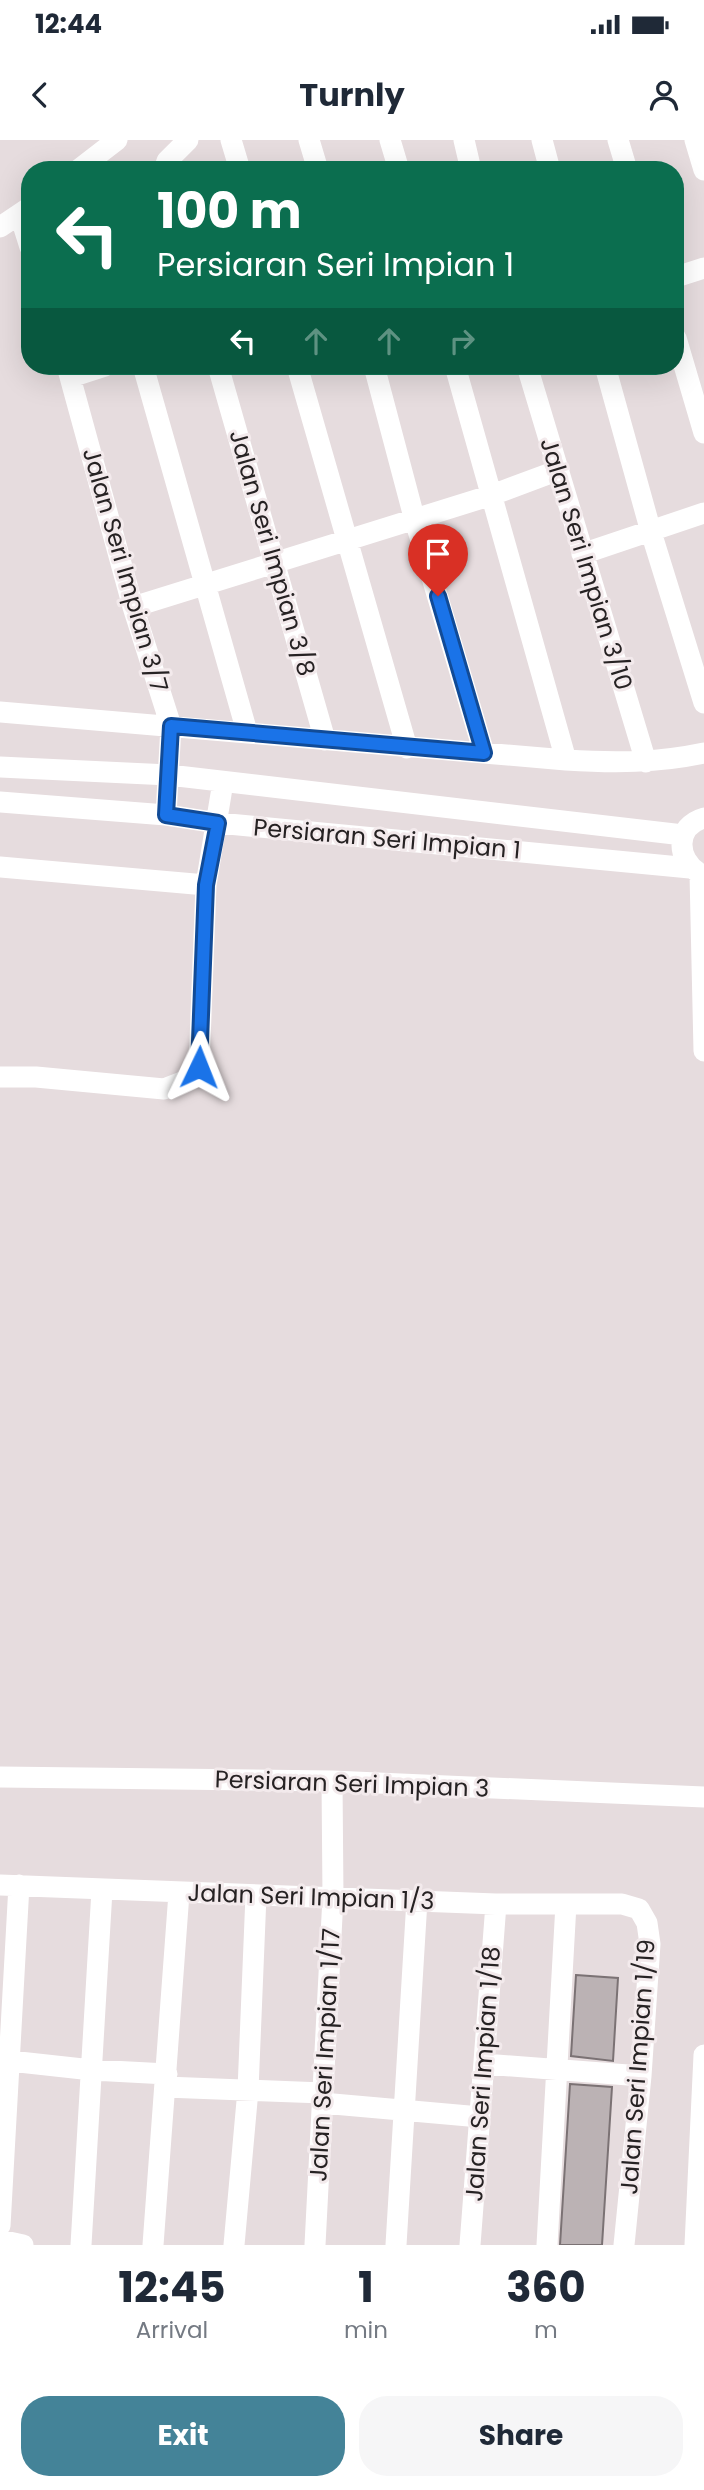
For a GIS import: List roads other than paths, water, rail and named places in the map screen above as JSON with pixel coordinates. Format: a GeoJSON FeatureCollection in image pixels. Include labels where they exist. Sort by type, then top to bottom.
{"type":"FeatureCollection","features":[{"type":"Feature","properties":{"kind":"street"},"geometry":{"type":"LineString","coordinates":[[90,161],[117,140]]}},
{"type":"Feature","properties":{"kind":"street"},"geometry":{"type":"LineString","coordinates":[[167,161],[188,140]]}},
{"type":"Feature","properties":{"kind":"street"},"geometry":{"type":"LineString","coordinates":[[231,140],[237,161]]}},
{"type":"Feature","properties":{"kind":"street"},"geometry":{"type":"LineString","coordinates":[[309,140],[315,161]]}},
{"type":"Feature","properties":{"kind":"street"},"geometry":{"type":"LineString","coordinates":[[390,140],[396,161]]}},
{"type":"Feature","properties":{"kind":"street"},"geometry":{"type":"LineString","coordinates":[[464,140],[469,161]]}},
{"type":"Feature","properties":{"kind":"street"},"geometry":{"type":"LineString","coordinates":[[542,140],[548,161]]}},
{"type":"Feature","properties":{"kind":"street"},"geometry":{"type":"LineString","coordinates":[[618,140],[624,161]]}},
{"type":"Feature","properties":{"kind":"street"},"geometry":{"type":"LineString","coordinates":[[695,140],[704,170]]}},
{"type":"Feature","properties":{"kind":"street"},"geometry":{"type":"LineString","coordinates":[[0,227],[21,214]]}},
{"type":"Feature","properties":{"kind":"street"},"geometry":{"type":"LineString","coordinates":[[684,274],[704,268]]}},
{"type":"Feature","properties":{"kind":"street"},"geometry":{"type":"LineString","coordinates":[[684,365],[704,433]]}},
{"type":"Feature","properties":{"kind":"street","name":"Jalan Seri Impian 3/7"},"geometry":{"type":"LineString","coordinates":[[70,375],[133,607],[171,726],[166,815]]}},
{"type":"Feature","properties":{"kind":"street"},"geometry":{"type":"LineString","coordinates":[[146,375],[247,733]]}},
{"type":"Feature","properties":{"kind":"street","name":"Jalan Seri Impian 3/8"},"geometry":{"type":"LineString","coordinates":[[221,375],[325,740]]}},
{"type":"Feature","properties":{"kind":"street"},"geometry":{"type":"LineString","coordinates":[[300,375],[407,748]]}},
{"type":"Feature","properties":{"kind":"street"},"geometry":{"type":"LineString","coordinates":[[376,375],[414,517],[484,753]]}},
{"type":"Feature","properties":{"kind":"street"},"geometry":{"type":"LineString","coordinates":[[458,375],[566,760]]}},
{"type":"Feature","properties":{"kind":"street","name":"Jalan Seri Impian 3/10"},"geometry":{"type":"LineString","coordinates":[[530,375],[646,762]]}},
{"type":"Feature","properties":{"kind":"street"},"geometry":{"type":"LineString","coordinates":[[607,375],[651,532],[704,703]]}},
{"type":"Feature","properties":{"kind":"street"},"geometry":{"type":"LineString","coordinates":[[133,607],[206,586],[414,517],[492,495],[559,470]]}},
{"type":"Feature","properties":{"kind":"street"},"geometry":{"type":"LineString","coordinates":[[582,554],[704,513]]}},
{"type":"Feature","properties":{"kind":"street"},"geometry":{"type":"LineString","coordinates":[[0,712],[566,760],[646,762],[704,753]]}},
{"type":"Feature","properties":{"kind":"street","name":"Persiaran Seri Impian 1"},"geometry":{"type":"LineString","coordinates":[[0,767],[169,775],[683,835]]}},
{"type":"Feature","properties":{"kind":"street"},"geometry":{"type":"LineString","coordinates":[[0,1077],[36,1077],[164,1089],[192,1078],[199,1067],[206,885],[223,782]]}},
{"type":"Feature","properties":{"kind":"street","name":"Persiaran Seri Impian 1"},"geometry":{"type":"LineString","coordinates":[[0,802],[166,815],[218,823],[698,872]]}},
{"type":"Feature","properties":{"kind":"street"},"geometry":{"type":"LineString","coordinates":[[704,818],[689,826],[683,835],[681,847],[684,858],[698,872],[704,1051]]}},
{"type":"Feature","properties":{"kind":"street"},"geometry":{"type":"LineString","coordinates":[[0,867],[206,885]]}},
{"type":"Feature","properties":{"kind":"street","name":"Persiaran Seri Impian 3"},"geometry":{"type":"LineString","coordinates":[[0,1777],[332,1781],[704,1797]]}},
{"type":"Feature","properties":{"kind":"street","name":"Jalan Seri Impian 1/17"},"geometry":{"type":"LineString","coordinates":[[316,2245],[332,1897],[332,1781]]}},
{"type":"Feature","properties":{"kind":"street"},"geometry":{"type":"LineString","coordinates":[[0,2226],[3,2129],[10,2061],[10,1885]]}},
{"type":"Feature","properties":{"kind":"street","name":"Jalan Seri Impian 1/3"},"geometry":{"type":"LineString","coordinates":[[10,1885],[496,1904],[622,1903]]}},
{"type":"Feature","properties":{"kind":"street"},"geometry":{"type":"LineString","coordinates":[[81,2245],[102,1889]]}},
{"type":"Feature","properties":{"kind":"street"},"geometry":{"type":"LineString","coordinates":[[153,2245],[179,1893]]}},
{"type":"Feature","properties":{"kind":"street"},"geometry":{"type":"LineString","coordinates":[[234,2245],[248,2090],[256,1895]]}},
{"type":"Feature","properties":{"kind":"street"},"geometry":{"type":"LineString","coordinates":[[396,2245],[417,1900]]}},
{"type":"Feature","properties":{"kind":"street","name":"Jalan Seri Impian 1/19"},"geometry":{"type":"LineString","coordinates":[[622,1903],[639,1909],[647,1923],[650,1944],[641,2076],[624,2245]]}},
{"type":"Feature","properties":{"kind":"street","name":"Jalan Seri Impian 1/18"},"geometry":{"type":"LineString","coordinates":[[470,2245],[496,1904]]}},
{"type":"Feature","properties":{"kind":"street"},"geometry":{"type":"LineString","coordinates":[[547,2245],[566,1904]]}},
{"type":"Feature","properties":{"kind":"street"},"geometry":{"type":"LineString","coordinates":[[695,2245],[704,2055]]}},
{"type":"Feature","properties":{"kind":"street"},"geometry":{"type":"LineString","coordinates":[[10,2061],[323,2098],[405,2111],[480,2117]]}},
{"type":"Feature","properties":{"kind":"street"},"geometry":{"type":"LineString","coordinates":[[484,2064],[641,2076]]}},
{"type":"Feature","properties":{"kind":"street"},"geometry":{"type":"LineString","coordinates":[[0,2240],[23,2245]]}}]}
